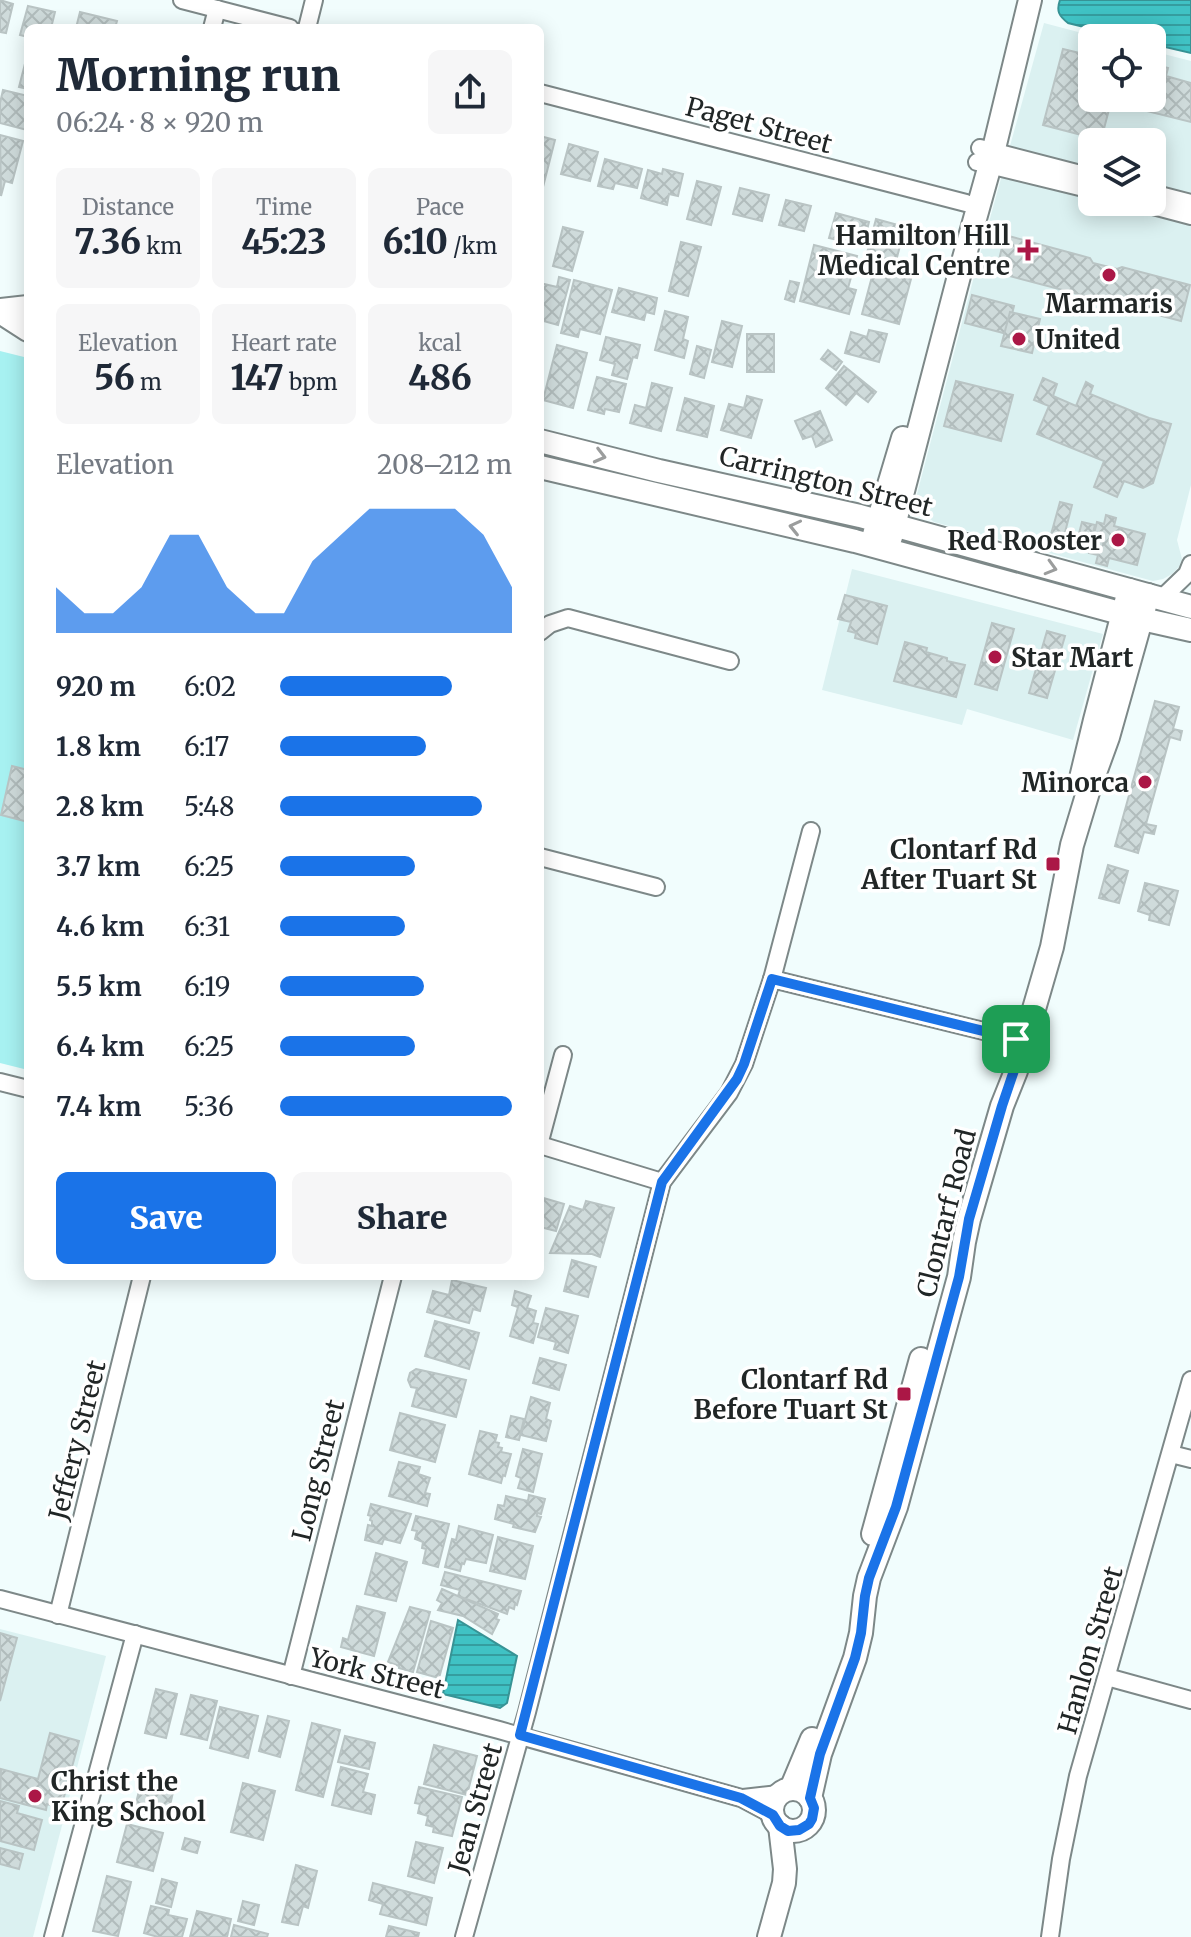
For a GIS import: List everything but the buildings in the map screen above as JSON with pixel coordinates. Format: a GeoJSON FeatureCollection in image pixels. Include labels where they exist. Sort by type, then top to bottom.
{"type":"FeatureCollection","features":[{"type":"Feature","properties":{"kind":"main road"},"geometry":{"type":"LineString","coordinates":[[879,547],[973,232],[985,156],[1019,0]]}},
{"type":"Feature","properties":{"kind":"main road"},"geometry":{"type":"LineString","coordinates":[[886,523],[966,203],[985,156],[1030,0]]}},
{"type":"Feature","properties":{"kind":"main road"},"geometry":{"type":"LineString","coordinates":[[0,311],[24,308]]}},
{"type":"Feature","properties":{"kind":"main road"},"geometry":{"type":"LineString","coordinates":[[0,311],[24,327]]}},
{"type":"Feature","properties":{"kind":"main road","name":"Carrington Street"},"geometry":{"type":"LineString","coordinates":[[544,442],[886,523],[1191,607]]}},
{"type":"Feature","properties":{"kind":"main road","name":"Carrington Street"},"geometry":{"type":"LineString","coordinates":[[544,468],[879,547],[1191,630]]}},
{"type":"Feature","properties":{"kind":"main road","name":"Clontarf Road"},"geometry":{"type":"LineString","coordinates":[[769,1937],[784,1883],[789,1809],[843,1648],[963,1208],[1020,1040],[1048,899],[1085,766],[1132,616],[1146,594]]}},
{"type":"Feature","properties":{"kind":"street"},"geometry":{"type":"LineString","coordinates":[[182,0],[275,24]]}},
{"type":"Feature","properties":{"kind":"street"},"geometry":{"type":"LineString","coordinates":[[308,24],[314,0]]}},
{"type":"Feature","properties":{"kind":"street"},"geometry":{"type":"LineString","coordinates":[[213,24],[217,9]]}},
{"type":"Feature","properties":{"kind":"street","name":"Paget Street"},"geometry":{"type":"LineString","coordinates":[[544,94],[966,203]]}},
{"type":"Feature","properties":{"kind":"street"},"geometry":{"type":"LineString","coordinates":[[985,156],[1078,174]]}},
{"type":"Feature","properties":{"kind":"street"},"geometry":{"type":"LineString","coordinates":[[985,156],[1078,186]]}},
{"type":"Feature","properties":{"kind":"street"},"geometry":{"type":"LineString","coordinates":[[1166,197],[1191,203]]}},
{"type":"Feature","properties":{"kind":"street"},"geometry":{"type":"LineString","coordinates":[[1166,209],[1191,216]]}},
{"type":"Feature","properties":{"kind":"street"},"geometry":{"type":"LineString","coordinates":[[1146,594],[1187,574],[1191,564]]}},
{"type":"Feature","properties":{"kind":"street"},"geometry":{"type":"LineString","coordinates":[[544,629],[568,618],[730,661]]}},
{"type":"Feature","properties":{"kind":"street","name":"Jean Street"},"geometry":{"type":"LineString","coordinates":[[464,1937],[520,1735],[662,1182],[737,1079],[744,1064],[772,979],[811,831]]}},
{"type":"Feature","properties":{"kind":"street"},"geometry":{"type":"LineString","coordinates":[[544,858],[656,887]]}},
{"type":"Feature","properties":{"kind":"street"},"geometry":{"type":"LineString","coordinates":[[772,979],[1020,1040]]}},
{"type":"Feature","properties":{"kind":"street"},"geometry":{"type":"LineString","coordinates":[[544,1128],[563,1055]]}},
{"type":"Feature","properties":{"kind":"street"},"geometry":{"type":"LineString","coordinates":[[0,1082],[24,1088]]}},
{"type":"Feature","properties":{"kind":"street"},"geometry":{"type":"LineString","coordinates":[[544,1144],[662,1182]]}},
{"type":"Feature","properties":{"kind":"street","name":"Jeffery Street"},"geometry":{"type":"LineString","coordinates":[[58,1615],[141,1280]]}},
{"type":"Feature","properties":{"kind":"street","name":"Long Street"},"geometry":{"type":"LineString","coordinates":[[291,1676],[392,1280]]}},
{"type":"Feature","properties":{"kind":"street","name":"Hanlon Street"},"geometry":{"type":"LineString","coordinates":[[1050,1937],[1061,1859],[1078,1776],[1191,1380]]}},
{"type":"Feature","properties":{"kind":"street"},"geometry":{"type":"LineString","coordinates":[[1171,1454],[1191,1459]]}},
{"type":"Feature","properties":{"kind":"street","name":"York Street"},"geometry":{"type":"LineString","coordinates":[[0,1599],[789,1809]]}},
{"type":"Feature","properties":{"kind":"street"},"geometry":{"type":"LineString","coordinates":[[53,1937],[135,1634]]}},
{"type":"Feature","properties":{"kind":"street"},"geometry":{"type":"LineString","coordinates":[[1107,1677],[1191,1700]]}},
{"type":"Feature","properties":{"kind":"shaded area"},"geometry":{"type":"Polygon","coordinates":[[[1060,0],[1191,0],[1191,53],[1166,47],[1166,24],[1078,25],[1062,18],[1058,7],[1060,0]]]}},
{"type":"Feature","properties":{"kind":"shaded area"},"geometry":{"type":"Polygon","coordinates":[[[1044,23],[1078,32],[1078,112],[1166,112],[1166,55],[1191,61],[1191,485],[1177,540],[1182,559],[1179,567],[1163,579],[1153,581],[934,522],[924,514],[917,494],[1044,23]]]}},
{"type":"Feature","properties":{"kind":"shaded area"},"geometry":{"type":"Polygon","coordinates":[[[0,351],[24,357],[24,1069],[0,1063],[0,351]]]}},
{"type":"Feature","properties":{"kind":"shaded area"},"geometry":{"type":"Polygon","coordinates":[[[852,569],[1103,634],[1073,740],[967,709],[962,725],[822,690],[852,569]]]}},
{"type":"Feature","properties":{"kind":"shaded area"},"geometry":{"type":"Polygon","coordinates":[[[458,1620],[517,1656],[507,1703],[500,1708],[443,1694],[458,1620]]]}},
{"type":"Feature","properties":{"kind":"shaded area","name":"Christ the King School"},"geometry":{"type":"Polygon","coordinates":[[[0,1629],[106,1656],[33,1937],[0,1937],[0,1629]]]}},
{"type":"Feature","properties":{"kind":"place","name":"Hamilton Hill Medical Centre"},"geometry":{"type":"Point","coordinates":[1028,250]}},
{"type":"Feature","properties":{"kind":"place","name":"Marmaris"},"geometry":{"type":"Point","coordinates":[1109,275]}},
{"type":"Feature","properties":{"kind":"place","name":"United"},"geometry":{"type":"Point","coordinates":[1019,339]}},
{"type":"Feature","properties":{"kind":"place","name":"Red Rooster"},"geometry":{"type":"Point","coordinates":[1118,540]}},
{"type":"Feature","properties":{"kind":"place","name":"Star Mart"},"geometry":{"type":"Point","coordinates":[995,657]}},
{"type":"Feature","properties":{"kind":"place","name":"Minorca"},"geometry":{"type":"Point","coordinates":[1145,782]}},
{"type":"Feature","properties":{"kind":"place","name":"Clontarf Rd After Tuart St"},"geometry":{"type":"Point","coordinates":[1053,864]}},
{"type":"Feature","properties":{"kind":"place","name":"Clontarf Rd Before Tuart St"},"geometry":{"type":"Point","coordinates":[904,1394]}},
{"type":"Feature","properties":{"kind":"place","name":"Christ the King School"},"geometry":{"type":"Point","coordinates":[35,1796]}},
{"type":"Feature","properties":{"kind":"route"},"geometry":{"type":"LineString","coordinates":[[772,979],[1016,1039],[1024,1041],[969,1219],[959,1277],[896,1507],[869,1578],[855,1658],[820,1754],[810,1798],[814,1808],[809,1824],[799,1830],[788,1831],[780,1826],[773,1815],[741,1798],[520,1735],[662,1182],[737,1079],[772,979]]}}]}
